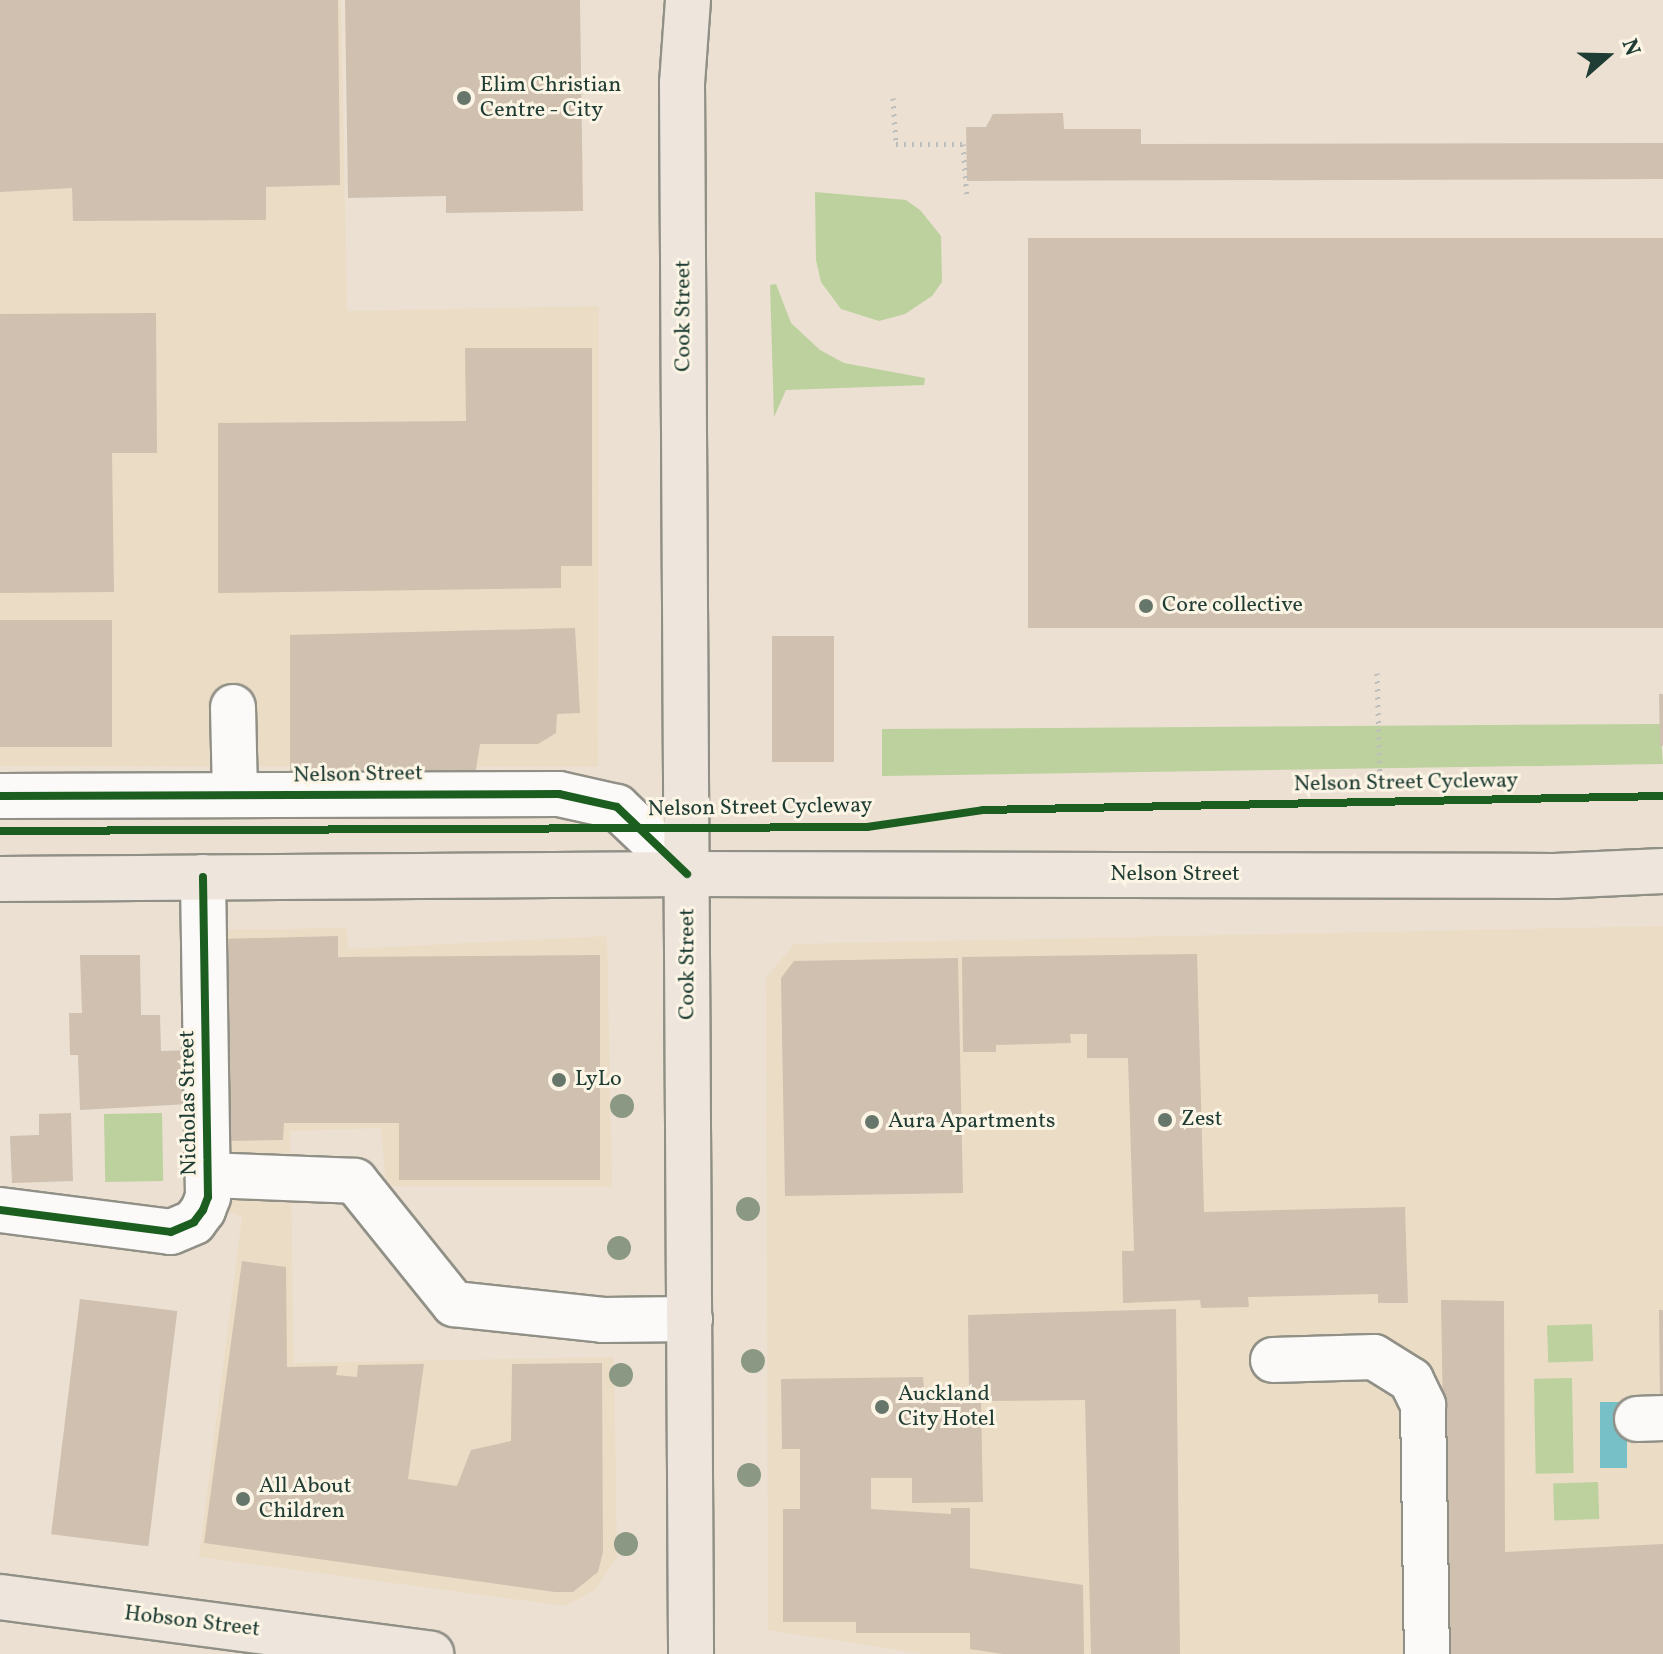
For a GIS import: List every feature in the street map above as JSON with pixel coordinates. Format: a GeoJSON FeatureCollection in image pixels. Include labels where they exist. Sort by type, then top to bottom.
{"type":"FeatureCollection","features":[{"type":"Feature","properties":{"kind":"main road","name":"Cook Street"},"geometry":{"type":"LineString","coordinates":[[666,0],[682,83]]}},
{"type":"Feature","properties":{"kind":"main road","name":"Cook Street"},"geometry":{"type":"LineString","coordinates":[[688,0],[682,83],[691,1654]]}},
{"type":"Feature","properties":{"kind":"main road","name":"Nelson Street"},"geometry":{"type":"LineString","coordinates":[[0,879],[687,874],[1512,877],[1663,871]]}},
{"type":"Feature","properties":{"kind":"main road","name":"Hobson Street"},"geometry":{"type":"LineString","coordinates":[[0,1597],[431,1654]]}},
{"type":"Feature","properties":{"kind":"street"},"geometry":{"type":"LineString","coordinates":[[233,707],[235,794]]}},
{"type":"Feature","properties":{"kind":"street","name":"Nelson Street"},"geometry":{"type":"LineString","coordinates":[[0,796],[486,792],[594,799],[617,807],[687,874]]}},
{"type":"Feature","properties":{"kind":"street","name":"Nicholas Street"},"geometry":{"type":"LineString","coordinates":[[0,1210],[171,1232],[194,1222],[203,1210],[208,1175],[203,877]]}},
{"type":"Feature","properties":{"kind":"street"},"geometry":{"type":"LineString","coordinates":[[208,1175],[355,1181],[454,1304],[603,1320],[690,1319]]}},
{"type":"Feature","properties":{"kind":"street"},"geometry":{"type":"LineString","coordinates":[[1273,1360],[1374,1357],[1411,1380],[1423,1405],[1427,1654]]}},
{"type":"Feature","properties":{"kind":"path"},"geometry":{"type":"LineString","coordinates":[[893,98],[896,144],[963,144],[967,199]]}},
{"type":"Feature","properties":{"kind":"path"},"geometry":{"type":"LineString","coordinates":[[1377,673],[1380,782]]}},
{"type":"Feature","properties":{"kind":"shaded area"},"geometry":{"type":"Polygon","coordinates":[[[0,0],[341,0],[347,311],[599,306],[598,767],[0,766],[0,0]]]}},
{"type":"Feature","properties":{"kind":"shaded area"},"geometry":{"type":"Polygon","coordinates":[[[1663,926],[1663,1654],[925,1654],[768,1630],[766,978],[794,944],[1663,926]]]}},
{"type":"Feature","properties":{"kind":"shaded area"},"geometry":{"type":"Polygon","coordinates":[[[346,928],[348,949],[607,936],[612,1187],[386,1186],[381,1128],[290,1131],[294,1363],[614,1357],[617,1557],[595,1590],[565,1606],[199,1557],[242,1217],[215,1207],[213,930],[346,928]]]}},
{"type":"Feature","properties":{"kind":"green space"},"geometry":{"type":"Polygon","coordinates":[[[815,192],[906,200],[920,210],[941,236],[942,282],[932,296],[905,314],[879,321],[841,309],[821,282],[816,260],[815,192]]]}},
{"type":"Feature","properties":{"kind":"green space"},"geometry":{"type":"Polygon","coordinates":[[[776,284],[791,323],[820,350],[844,363],[925,378],[924,385],[786,390],[774,417],[770,285],[776,284]]]}},
{"type":"Feature","properties":{"kind":"green space"},"geometry":{"type":"Polygon","coordinates":[[[1660,724],[1663,764],[882,776],[882,729],[1660,724]]]}},
{"type":"Feature","properties":{"kind":"green space"},"geometry":{"type":"Polygon","coordinates":[[[162,1113],[163,1181],[105,1182],[104,1114],[162,1113]]]}},
{"type":"Feature","properties":{"kind":"green space"},"geometry":{"type":"Polygon","coordinates":[[[1592,1324],[1593,1361],[1548,1363],[1547,1326],[1592,1324]]]}},
{"type":"Feature","properties":{"kind":"green space"},"geometry":{"type":"Polygon","coordinates":[[[1572,1378],[1574,1473],[1536,1474],[1534,1379],[1572,1378]]]}},
{"type":"Feature","properties":{"kind":"green space"},"geometry":{"type":"Polygon","coordinates":[[[1598,1482],[1599,1519],[1554,1521],[1553,1484],[1598,1482]]]}},
{"type":"Feature","properties":{"kind":"water"},"geometry":{"type":"Polygon","coordinates":[[[1600,1402],[1627,1402],[1627,1468],[1600,1468],[1600,1402]]]}},
{"type":"Feature","properties":{"kind":"building"},"geometry":{"type":"Polygon","coordinates":[[[0,0],[338,0],[340,185],[266,187],[266,220],[73,221],[72,188],[0,192],[0,0]]]}},
{"type":"Feature","properties":{"kind":"building","name":"Elim Christian Centre - City"},"geometry":{"type":"Polygon","coordinates":[[[345,0],[580,0],[583,211],[446,213],[446,196],[348,198],[345,0]]]}},
{"type":"Feature","properties":{"kind":"building"},"geometry":{"type":"Polygon","coordinates":[[[1063,113],[1064,129],[1141,129],[1141,144],[1663,143],[1663,179],[967,181],[966,127],[986,127],[993,114],[1063,113]]]}},
{"type":"Feature","properties":{"kind":"building"},"geometry":{"type":"Polygon","coordinates":[[[1028,238],[1663,238],[1663,628],[1028,628],[1028,238]]]}},
{"type":"Feature","properties":{"kind":"building"},"geometry":{"type":"Polygon","coordinates":[[[156,313],[157,453],[112,453],[114,592],[0,593],[0,314],[156,313]]]}},
{"type":"Feature","properties":{"kind":"building"},"geometry":{"type":"Polygon","coordinates":[[[465,348],[592,348],[592,566],[561,566],[561,588],[218,593],[218,423],[466,421],[465,348]]]}},
{"type":"Feature","properties":{"kind":"building"},"geometry":{"type":"Polygon","coordinates":[[[0,620],[112,620],[112,747],[0,747],[0,620]]]}},
{"type":"Feature","properties":{"kind":"building"},"geometry":{"type":"Polygon","coordinates":[[[575,628],[580,713],[557,714],[556,733],[538,744],[480,744],[476,770],[290,773],[290,635],[575,628]]]}},
{"type":"Feature","properties":{"kind":"building"},"geometry":{"type":"Polygon","coordinates":[[[772,636],[834,636],[834,762],[772,762],[772,636]]]}},
{"type":"Feature","properties":{"kind":"building"},"geometry":{"type":"Polygon","coordinates":[[[1659,694],[1663,694],[1663,746],[1660,746],[1659,694]]]}},
{"type":"Feature","properties":{"kind":"building"},"geometry":{"type":"Polygon","coordinates":[[[338,936],[338,957],[600,955],[600,1180],[399,1180],[399,1123],[284,1123],[283,1140],[223,1141],[220,939],[338,936]]]}},
{"type":"Feature","properties":{"kind":"building","name":"Zest"},"geometry":{"type":"Polygon","coordinates":[[[1197,954],[1204,1212],[1405,1207],[1408,1303],[1378,1303],[1378,1294],[1248,1297],[1249,1307],[1201,1308],[1200,1300],[1123,1303],[1122,1251],[1134,1251],[1128,1058],[1087,1058],[1087,1034],[1070,1034],[1071,1043],[996,1045],[996,1052],[963,1052],[962,957],[1197,954]]]}},
{"type":"Feature","properties":{"kind":"building"},"geometry":{"type":"Polygon","coordinates":[[[80,955],[140,955],[141,1015],[160,1015],[161,1051],[189,1050],[189,1104],[80,1110],[78,1055],[70,1055],[69,1013],[82,1013],[80,955]]]}},
{"type":"Feature","properties":{"kind":"building","name":"Aura Apartments"},"geometry":{"type":"Polygon","coordinates":[[[958,958],[963,1193],[785,1196],[781,978],[794,961],[958,958]]]}},
{"type":"Feature","properties":{"kind":"building"},"geometry":{"type":"Polygon","coordinates":[[[71,1113],[73,1181],[12,1183],[10,1136],[39,1135],[39,1114],[71,1113]]]}},
{"type":"Feature","properties":{"kind":"building"},"geometry":{"type":"Polygon","coordinates":[[[242,1261],[286,1267],[287,1367],[338,1366],[336,1375],[357,1377],[358,1365],[424,1364],[408,1479],[457,1486],[471,1450],[511,1441],[512,1364],[602,1363],[603,1552],[598,1572],[573,1592],[555,1592],[204,1543],[242,1261]]]}},
{"type":"Feature","properties":{"kind":"building"},"geometry":{"type":"Polygon","coordinates":[[[80,1299],[177,1311],[148,1546],[51,1534],[80,1299]]]}},
{"type":"Feature","properties":{"kind":"building"},"geometry":{"type":"Polygon","coordinates":[[[1441,1300],[1504,1301],[1505,1552],[1663,1544],[1663,1654],[1447,1654],[1441,1300]]]}},
{"type":"Feature","properties":{"kind":"building"},"geometry":{"type":"Polygon","coordinates":[[[1176,1309],[1180,1654],[1091,1654],[1085,1400],[981,1401],[983,1502],[912,1503],[912,1478],[871,1478],[871,1509],[951,1514],[951,1508],[970,1508],[970,1568],[1083,1585],[1084,1654],[1003,1654],[970,1649],[970,1633],[856,1633],[856,1622],[783,1622],[783,1509],[800,1509],[800,1449],[782,1449],[781,1379],[923,1377],[924,1389],[969,1388],[968,1315],[1176,1309]]]}},
{"type":"Feature","properties":{"kind":"building"},"geometry":{"type":"Polygon","coordinates":[[[1659,1310],[1663,1310],[1663,1403],[1660,1403],[1659,1310]]]}},
{"type":"Feature","properties":{"kind":"cycle path","name":"Nelson Street Cycleway"},"geometry":{"type":"LineString","coordinates":[[0,796],[559,794],[617,807],[687,874]]}},
{"type":"Feature","properties":{"kind":"cycle path","name":"Nelson Street Cycleway"},"geometry":{"type":"LineString","coordinates":[[0,831],[867,827],[983,810],[1663,796]]}},
{"type":"Feature","properties":{"kind":"cycle path"},"geometry":{"type":"LineString","coordinates":[[0,1210],[171,1232],[194,1222],[203,1210],[208,1197],[203,877]]}},
{"type":"Feature","properties":{"kind":"place","name":"Elim Christian Centre - City"},"geometry":{"type":"Point","coordinates":[464,98]}},
{"type":"Feature","properties":{"kind":"place","name":"Core collective"},"geometry":{"type":"Point","coordinates":[1146,606]}},
{"type":"Feature","properties":{"kind":"place","name":"LyLo"},"geometry":{"type":"Point","coordinates":[559,1080]}},
{"type":"Feature","properties":{"kind":"place","name":"Zest"},"geometry":{"type":"Point","coordinates":[1165,1120]}},
{"type":"Feature","properties":{"kind":"place","name":"Aura Apartments"},"geometry":{"type":"Point","coordinates":[872,1122]}},
{"type":"Feature","properties":{"kind":"place","name":"Auckland City Hotel"},"geometry":{"type":"Point","coordinates":[882,1407]}},
{"type":"Feature","properties":{"kind":"place","name":"All About Children"},"geometry":{"type":"Point","coordinates":[243,1499]}}]}
